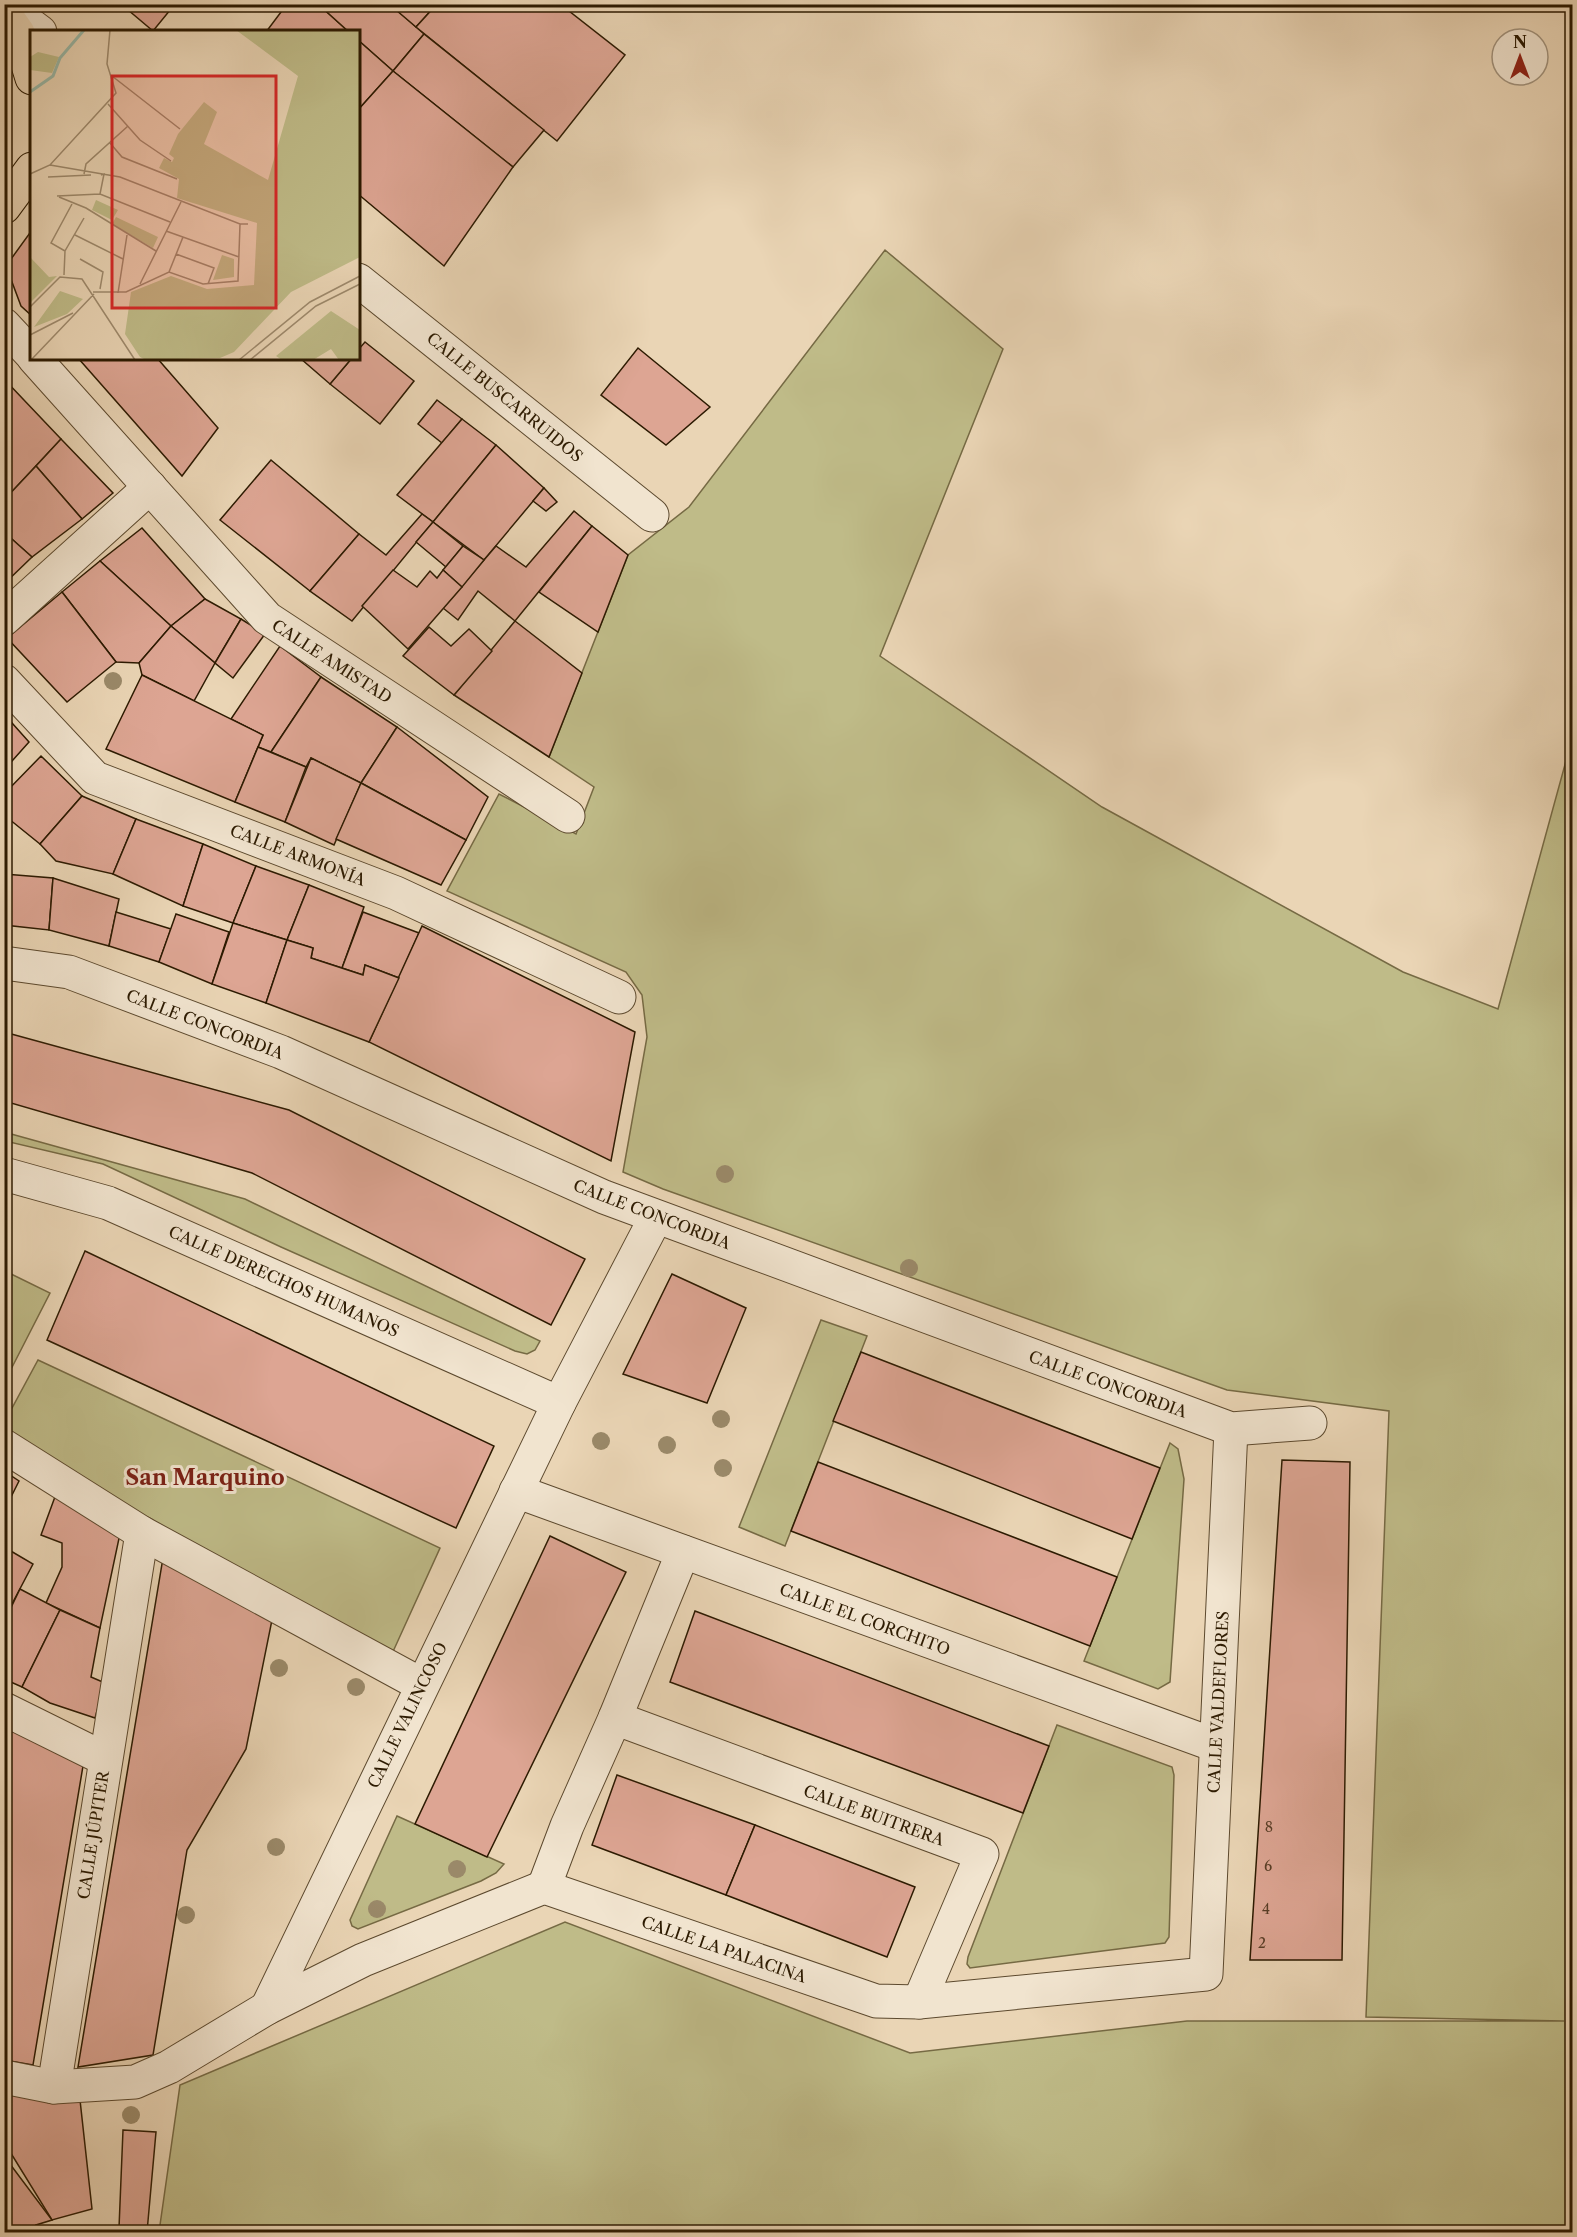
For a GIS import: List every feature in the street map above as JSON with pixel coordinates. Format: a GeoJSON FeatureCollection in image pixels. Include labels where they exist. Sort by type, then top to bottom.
{"type":"FeatureCollection","features":[{"type":"Feature","properties":{"kind":"main road"},"geometry":{"type":"LineString","coordinates":[[4,13],[18,33],[30,72]]}},
{"type":"Feature","properties":{"kind":"main road"},"geometry":{"type":"LineString","coordinates":[[4,207],[30,173]]}},
{"type":"Feature","properties":{"kind":"street"},"geometry":{"type":"LineString","coordinates":[[4,5],[37,30]]}},
{"type":"Feature","properties":{"kind":"street","name":"CALLE BUSCARRUIDOS"},"geometry":{"type":"LineString","coordinates":[[360,282],[652,514]]}},
{"type":"Feature","properties":{"kind":"street","name":"CALLE AMISTAD"},"geometry":{"type":"LineString","coordinates":[[4,325],[30,354]]}},
{"type":"Feature","properties":{"kind":"street","name":"CALLE AMISTAD"},"geometry":{"type":"LineString","coordinates":[[36,360],[267,618],[568,816]]}},
{"type":"Feature","properties":{"kind":"street"},"geometry":{"type":"LineString","coordinates":[[4,619],[150,487]]}},
{"type":"Feature","properties":{"kind":"street","name":"CALLE ARMONÍA"},"geometry":{"type":"LineString","coordinates":[[4,681],[95,778],[396,892],[618,997]]}},
{"type":"Feature","properties":{"kind":"street","name":"CALLE CONCORDIA"},"geometry":{"type":"LineString","coordinates":[[4,963],[69,972],[281,1052],[604,1197],[1231,1429],[1310,1423]]}},
{"type":"Feature","properties":{"kind":"street","name":"CALLE DERECHOS HUMANOS"},"geometry":{"type":"LineString","coordinates":[[4,1174],[108,1203],[559,1403]]}},
{"type":"Feature","properties":{"kind":"street","name":"CALLE VALINCOSO"},"geometry":{"type":"LineString","coordinates":[[267,2007],[559,1403],[656,1217]]}},
{"type":"Feature","properties":{"kind":"street","name":"CALLE VALDEFLORES"},"geometry":{"type":"LineString","coordinates":[[1206,1974],[1231,1429]]}},
{"type":"Feature","properties":{"kind":"street"},"geometry":{"type":"LineString","coordinates":[[4,1446],[142,1533],[422,1685]]}},
{"type":"Feature","properties":{"kind":"street","name":"CALLE EL CORCHITO"},"geometry":{"type":"LineString","coordinates":[[516,1491],[1215,1745]]}},
{"type":"Feature","properties":{"kind":"street","name":"CALLE JÚPITER"},"geometry":{"type":"LineString","coordinates":[[54,2087],[142,1533]]}},
{"type":"Feature","properties":{"kind":"street"},"geometry":{"type":"LineString","coordinates":[[4,2078],[54,2087],[135,2082],[169,2067],[267,2007],[363,1960],[544,1887],[567,1826],[615,1718],[683,1552]]}},
{"type":"Feature","properties":{"kind":"street"},"geometry":{"type":"LineString","coordinates":[[4,1710],[105,1759]]}},
{"type":"Feature","properties":{"kind":"street","name":"CALLE BUITRERA"},"geometry":{"type":"LineString","coordinates":[[615,1718],[982,1854],[919,2002]]}},
{"type":"Feature","properties":{"kind":"street","name":"CALLE LA PALACINA"},"geometry":{"type":"LineString","coordinates":[[544,1887],[876,2001],[919,2002],[1206,1974]]}},
{"type":"Feature","properties":{"kind":"shaded area"},"geometry":{"type":"Polygon","coordinates":[[[885,250],[1003,349],[880,656],[1102,807],[1403,972],[1498,1009],[1572,739],[1572,2232],[159,2232],[180,2085],[565,1922],[910,2053],[1187,2021],[1564,2021],[1366,2017],[1389,1411],[1227,1390],[663,1189],[623,1172],[647,1037],[642,995],[626,972],[447,891],[499,794],[576,834],[594,787],[549,757],[628,555],[689,507],[885,250]]]}},
{"type":"Feature","properties":{"kind":"shaded area"},"geometry":{"type":"Polygon","coordinates":[[[4,1132],[245,1199],[540,1341],[535,1350],[527,1354],[515,1351],[281,1247],[103,1164],[5,1141],[4,1132]]]}},
{"type":"Feature","properties":{"kind":"shaded area"},"geometry":{"type":"Polygon","coordinates":[[[5,1271],[50,1293],[5,1381],[5,1271]]]}},
{"type":"Feature","properties":{"kind":"shaded area"},"geometry":{"type":"Polygon","coordinates":[[[821,1320],[867,1336],[785,1546],[739,1527],[821,1320]]]}},
{"type":"Feature","properties":{"kind":"shaded area"},"geometry":{"type":"Polygon","coordinates":[[[38,1360],[440,1548],[391,1656],[77,1479],[5,1433],[4,1423],[38,1360]]]}},
{"type":"Feature","properties":{"kind":"shaded area"},"geometry":{"type":"Polygon","coordinates":[[[1170,1443],[1178,1449],[1184,1479],[1170,1682],[1158,1689],[1084,1661],[1170,1443]]]}},
{"type":"Feature","properties":{"kind":"shaded area"},"geometry":{"type":"Polygon","coordinates":[[[1057,1725],[1172,1767],[1174,1775],[1169,1937],[1165,1943],[970,1968],[967,1964],[968,1957],[1057,1725]]]}},
{"type":"Feature","properties":{"kind":"shaded area"},"geometry":{"type":"Polygon","coordinates":[[[397,1816],[504,1864],[496,1873],[481,1881],[358,1929],[352,1926],[350,1920],[397,1816]]]}},
{"type":"Feature","properties":{"kind":"building"},"geometry":{"type":"Polygon","coordinates":[[[121,4],[175,4],[152,30],[121,4]]]}},
{"type":"Feature","properties":{"kind":"building"},"geometry":{"type":"Polygon","coordinates":[[[287,4],[318,4],[347,30],[268,30],[287,4]]]}},
{"type":"Feature","properties":{"kind":"building"},"geometry":{"type":"Polygon","coordinates":[[[318,4],[390,4],[424,34],[393,71],[360,42],[360,30],[347,30],[318,4]]]}},
{"type":"Feature","properties":{"kind":"building"},"geometry":{"type":"Polygon","coordinates":[[[389,4],[437,4],[416,27],[389,4]]]}},
{"type":"Feature","properties":{"kind":"building"},"geometry":{"type":"Polygon","coordinates":[[[437,4],[560,4],[625,55],[557,141],[416,27],[437,4]]]}},
{"type":"Feature","properties":{"kind":"building"},"geometry":{"type":"Polygon","coordinates":[[[424,34],[544,130],[513,167],[393,71],[424,34]]]}},
{"type":"Feature","properties":{"kind":"building"},"geometry":{"type":"Polygon","coordinates":[[[360,42],[393,71],[360,108],[360,42]]]}},
{"type":"Feature","properties":{"kind":"building"},"geometry":{"type":"Polygon","coordinates":[[[393,71],[513,167],[444,266],[360,196],[360,108],[393,71]]]}},
{"type":"Feature","properties":{"kind":"building"},"geometry":{"type":"Polygon","coordinates":[[[30,233],[30,314],[21,306],[6,266],[30,233]]]}},
{"type":"Feature","properties":{"kind":"building"},"geometry":{"type":"Polygon","coordinates":[[[365,342],[414,381],[380,424],[330,384],[350,360],[360,360],[360,348],[365,342]]]}},
{"type":"Feature","properties":{"kind":"building"},"geometry":{"type":"Polygon","coordinates":[[[638,348],[710,407],[666,445],[601,395],[638,348]]]}},
{"type":"Feature","properties":{"kind":"building"},"geometry":{"type":"Polygon","coordinates":[[[80,360],[159,360],[218,428],[182,476],[80,360]]]}},
{"type":"Feature","properties":{"kind":"building"},"geometry":{"type":"Polygon","coordinates":[[[302,360],[350,360],[330,384],[302,360]]]}},
{"type":"Feature","properties":{"kind":"building"},"geometry":{"type":"Polygon","coordinates":[[[4,379],[61,439],[4,500],[4,379]]]}},
{"type":"Feature","properties":{"kind":"building"},"geometry":{"type":"Polygon","coordinates":[[[437,400],[462,419],[442,443],[418,424],[437,400]]]}},
{"type":"Feature","properties":{"kind":"building"},"geometry":{"type":"Polygon","coordinates":[[[462,419],[496,445],[433,522],[397,495],[462,419]]]}},
{"type":"Feature","properties":{"kind":"building"},"geometry":{"type":"Polygon","coordinates":[[[61,439],[113,493],[82,519],[36,466],[61,439]]]}},
{"type":"Feature","properties":{"kind":"building"},"geometry":{"type":"Polygon","coordinates":[[[496,445],[544,488],[484,560],[433,522],[496,445]]]}},
{"type":"Feature","properties":{"kind":"building"},"geometry":{"type":"Polygon","coordinates":[[[271,460],[359,534],[310,591],[220,520],[271,460]]]}},
{"type":"Feature","properties":{"kind":"building"},"geometry":{"type":"Polygon","coordinates":[[[36,466],[82,519],[32,557],[4,532],[4,500],[36,466]]]}},
{"type":"Feature","properties":{"kind":"building"},"geometry":{"type":"Polygon","coordinates":[[[544,488],[557,502],[546,511],[533,501],[544,488]]]}},
{"type":"Feature","properties":{"kind":"building"},"geometry":{"type":"Polygon","coordinates":[[[574,511],[592,526],[515,621],[478,591],[458,620],[443,608],[496,546],[526,567],[574,511]]]}},
{"type":"Feature","properties":{"kind":"building"},"geometry":{"type":"Polygon","coordinates":[[[422,514],[433,522],[352,621],[310,591],[359,534],[386,555],[422,514]]]}},
{"type":"Feature","properties":{"kind":"building"},"geometry":{"type":"Polygon","coordinates":[[[433,522],[463,546],[446,567],[416,542],[433,522]]]}},
{"type":"Feature","properties":{"kind":"building"},"geometry":{"type":"Polygon","coordinates":[[[592,526],[628,555],[598,632],[539,592],[592,526]]]}},
{"type":"Feature","properties":{"kind":"building"},"geometry":{"type":"Polygon","coordinates":[[[142,528],[205,599],[171,626],[100,561],[142,528]]]}},
{"type":"Feature","properties":{"kind":"building"},"geometry":{"type":"Polygon","coordinates":[[[4,532],[32,557],[4,584],[4,532]]]}},
{"type":"Feature","properties":{"kind":"building"},"geometry":{"type":"Polygon","coordinates":[[[463,546],[484,560],[462,587],[443,570],[463,546]]]}},
{"type":"Feature","properties":{"kind":"building"},"geometry":{"type":"Polygon","coordinates":[[[100,561],[171,626],[139,663],[116,662],[62,592],[100,561]]]}},
{"type":"Feature","properties":{"kind":"building"},"geometry":{"type":"Polygon","coordinates":[[[393,570],[417,587],[430,571],[437,578],[443,570],[462,587],[408,649],[362,606],[393,570]]]}},
{"type":"Feature","properties":{"kind":"building"},"geometry":{"type":"Polygon","coordinates":[[[62,592],[116,662],[67,702],[7,638],[62,592]]]}},
{"type":"Feature","properties":{"kind":"building"},"geometry":{"type":"Polygon","coordinates":[[[205,599],[241,619],[215,663],[171,626],[205,599]]]}},
{"type":"Feature","properties":{"kind":"building"},"geometry":{"type":"Polygon","coordinates":[[[241,619],[265,634],[233,678],[215,663],[241,619]]]}},
{"type":"Feature","properties":{"kind":"building"},"geometry":{"type":"Polygon","coordinates":[[[515,621],[582,673],[549,757],[454,695],[515,621]]]}},
{"type":"Feature","properties":{"kind":"building"},"geometry":{"type":"Polygon","coordinates":[[[171,626],[215,663],[194,701],[142,675],[139,663],[171,626]]]}},
{"type":"Feature","properties":{"kind":"building"},"geometry":{"type":"Polygon","coordinates":[[[429,627],[451,646],[469,629],[492,651],[454,695],[403,656],[429,627]]]}},
{"type":"Feature","properties":{"kind":"building"},"geometry":{"type":"Polygon","coordinates":[[[280,646],[321,677],[271,752],[258,747],[263,735],[231,719],[280,646]]]}},
{"type":"Feature","properties":{"kind":"building"},"geometry":{"type":"Polygon","coordinates":[[[142,675],[263,735],[235,802],[106,749],[142,675]]]}},
{"type":"Feature","properties":{"kind":"building"},"geometry":{"type":"Polygon","coordinates":[[[321,677],[397,727],[361,783],[311,758],[306,767],[271,752],[321,677]]]}},
{"type":"Feature","properties":{"kind":"building"},"geometry":{"type":"Polygon","coordinates":[[[4,714],[29,742],[4,770],[4,714]]]}},
{"type":"Feature","properties":{"kind":"building"},"geometry":{"type":"Polygon","coordinates":[[[397,727],[488,797],[466,840],[361,783],[397,727]]]}},
{"type":"Feature","properties":{"kind":"building"},"geometry":{"type":"Polygon","coordinates":[[[258,747],[306,767],[285,822],[235,802],[258,747]]]}},
{"type":"Feature","properties":{"kind":"building"},"geometry":{"type":"Polygon","coordinates":[[[41,756],[82,796],[40,844],[4,815],[4,794],[41,756]]]}},
{"type":"Feature","properties":{"kind":"building"},"geometry":{"type":"Polygon","coordinates":[[[311,758],[361,783],[334,845],[285,822],[311,758]]]}},
{"type":"Feature","properties":{"kind":"building"},"geometry":{"type":"Polygon","coordinates":[[[361,783],[466,840],[441,885],[336,839],[361,783]]]}},
{"type":"Feature","properties":{"kind":"building"},"geometry":{"type":"Polygon","coordinates":[[[82,796],[136,819],[113,874],[56,861],[40,844],[82,796]]]}},
{"type":"Feature","properties":{"kind":"building"},"geometry":{"type":"Polygon","coordinates":[[[136,819],[203,844],[183,906],[113,874],[136,819]]]}},
{"type":"Feature","properties":{"kind":"building"},"geometry":{"type":"Polygon","coordinates":[[[203,844],[256,866],[233,923],[183,906],[203,844]]]}},
{"type":"Feature","properties":{"kind":"building"},"geometry":{"type":"Polygon","coordinates":[[[256,866],[309,885],[287,940],[233,923],[256,866]]]}},
{"type":"Feature","properties":{"kind":"building"},"geometry":{"type":"Polygon","coordinates":[[[4,874],[53,878],[49,930],[4,925],[4,874]]]}},
{"type":"Feature","properties":{"kind":"building"},"geometry":{"type":"Polygon","coordinates":[[[53,878],[119,899],[109,946],[49,930],[53,878]]]}},
{"type":"Feature","properties":{"kind":"building"},"geometry":{"type":"Polygon","coordinates":[[[309,885],[364,907],[342,968],[311,958],[313,948],[287,940],[309,885]]]}},
{"type":"Feature","properties":{"kind":"building"},"geometry":{"type":"Polygon","coordinates":[[[116,912],[171,929],[159,962],[109,946],[116,912]]]}},
{"type":"Feature","properties":{"kind":"building"},"geometry":{"type":"Polygon","coordinates":[[[363,912],[419,933],[399,978],[365,965],[363,975],[342,968],[363,912]]]}},
{"type":"Feature","properties":{"kind":"building"},"geometry":{"type":"Polygon","coordinates":[[[176,914],[229,932],[212,984],[159,962],[176,914]]]}},
{"type":"Feature","properties":{"kind":"building"},"geometry":{"type":"Polygon","coordinates":[[[233,923],[287,940],[266,1003],[212,984],[233,923]]]}},
{"type":"Feature","properties":{"kind":"building"},"geometry":{"type":"Polygon","coordinates":[[[422,926],[635,1032],[611,1161],[369,1042],[422,926]]]}},
{"type":"Feature","properties":{"kind":"building"},"geometry":{"type":"Polygon","coordinates":[[[287,940],[313,948],[311,958],[363,975],[365,965],[399,978],[369,1042],[266,1003],[287,940]]]}},
{"type":"Feature","properties":{"kind":"building"},"geometry":{"type":"Polygon","coordinates":[[[4,1032],[289,1110],[585,1259],[551,1325],[252,1173],[4,1101],[4,1032]]]}},
{"type":"Feature","properties":{"kind":"building"},"geometry":{"type":"Polygon","coordinates":[[[85,1251],[494,1446],[456,1528],[47,1340],[85,1251]]]}},
{"type":"Feature","properties":{"kind":"building"},"geometry":{"type":"Polygon","coordinates":[[[672,1274],[746,1308],[707,1403],[623,1374],[672,1274]]]}},
{"type":"Feature","properties":{"kind":"building"},"geometry":{"type":"Polygon","coordinates":[[[861,1352],[1160,1468],[1132,1539],[833,1421],[861,1352]]]}},
{"type":"Feature","properties":{"kind":"building"},"geometry":{"type":"Polygon","coordinates":[[[1282,1460],[1350,1462],[1342,1960],[1250,1960],[1282,1460]]]}},
{"type":"Feature","properties":{"kind":"building"},"geometry":{"type":"Polygon","coordinates":[[[818,1462],[1117,1577],[1090,1646],[791,1531],[818,1462]]]}},
{"type":"Feature","properties":{"kind":"building"},"geometry":{"type":"Polygon","coordinates":[[[4,1471],[19,1481],[4,1511],[4,1471]]]}},
{"type":"Feature","properties":{"kind":"building"},"geometry":{"type":"Polygon","coordinates":[[[56,1494],[121,1529],[100,1628],[46,1603],[62,1567],[62,1543],[41,1535],[56,1494]]]}},
{"type":"Feature","properties":{"kind":"building"},"geometry":{"type":"Polygon","coordinates":[[[550,1536],[626,1572],[487,1857],[415,1824],[550,1536]]]}},
{"type":"Feature","properties":{"kind":"building"},"geometry":{"type":"Polygon","coordinates":[[[4,1547],[33,1564],[4,1619],[4,1547]]]}},
{"type":"Feature","properties":{"kind":"building"},"geometry":{"type":"Polygon","coordinates":[[[163,1558],[272,1620],[246,1749],[187,1850],[153,2055],[78,2067],[163,1558]]]}},
{"type":"Feature","properties":{"kind":"building"},"geometry":{"type":"Polygon","coordinates":[[[20,1589],[60,1610],[22,1687],[4,1679],[4,1622],[20,1589]]]}},
{"type":"Feature","properties":{"kind":"building"},"geometry":{"type":"Polygon","coordinates":[[[60,1610],[100,1628],[91,1677],[105,1683],[95,1718],[50,1703],[22,1687],[60,1610]]]}},
{"type":"Feature","properties":{"kind":"building"},"geometry":{"type":"Polygon","coordinates":[[[695,1611],[1049,1746],[1023,1813],[670,1682],[695,1611]]]}},
{"type":"Feature","properties":{"kind":"building"},"geometry":{"type":"Polygon","coordinates":[[[4,1723],[84,1760],[33,2065],[4,2060],[4,1723]]]}},
{"type":"Feature","properties":{"kind":"building"},"geometry":{"type":"Polygon","coordinates":[[[617,1775],[755,1825],[726,1895],[592,1845],[617,1775]]]}},
{"type":"Feature","properties":{"kind":"building"},"geometry":{"type":"Polygon","coordinates":[[[755,1825],[915,1887],[887,1957],[726,1895],[755,1825]]]}},
{"type":"Feature","properties":{"kind":"building"},"geometry":{"type":"Polygon","coordinates":[[[4,2088],[80,2100],[92,2209],[52,2220],[4,2142],[4,2088]]]}},
{"type":"Feature","properties":{"kind":"building"},"geometry":{"type":"Polygon","coordinates":[[[123,2130],[156,2132],[147,2232],[132,2232],[119,2228],[123,2130]]]}},
{"type":"Feature","properties":{"kind":"building"},"geometry":{"type":"Polygon","coordinates":[[[4,2156],[52,2220],[36,2225],[41,2232],[4,2232],[4,2156]]]}},
{"type":"Feature","properties":{"kind":"district","name":"San Marquino"},"geometry":{"type":"Point","coordinates":[205,1477]}}]}
